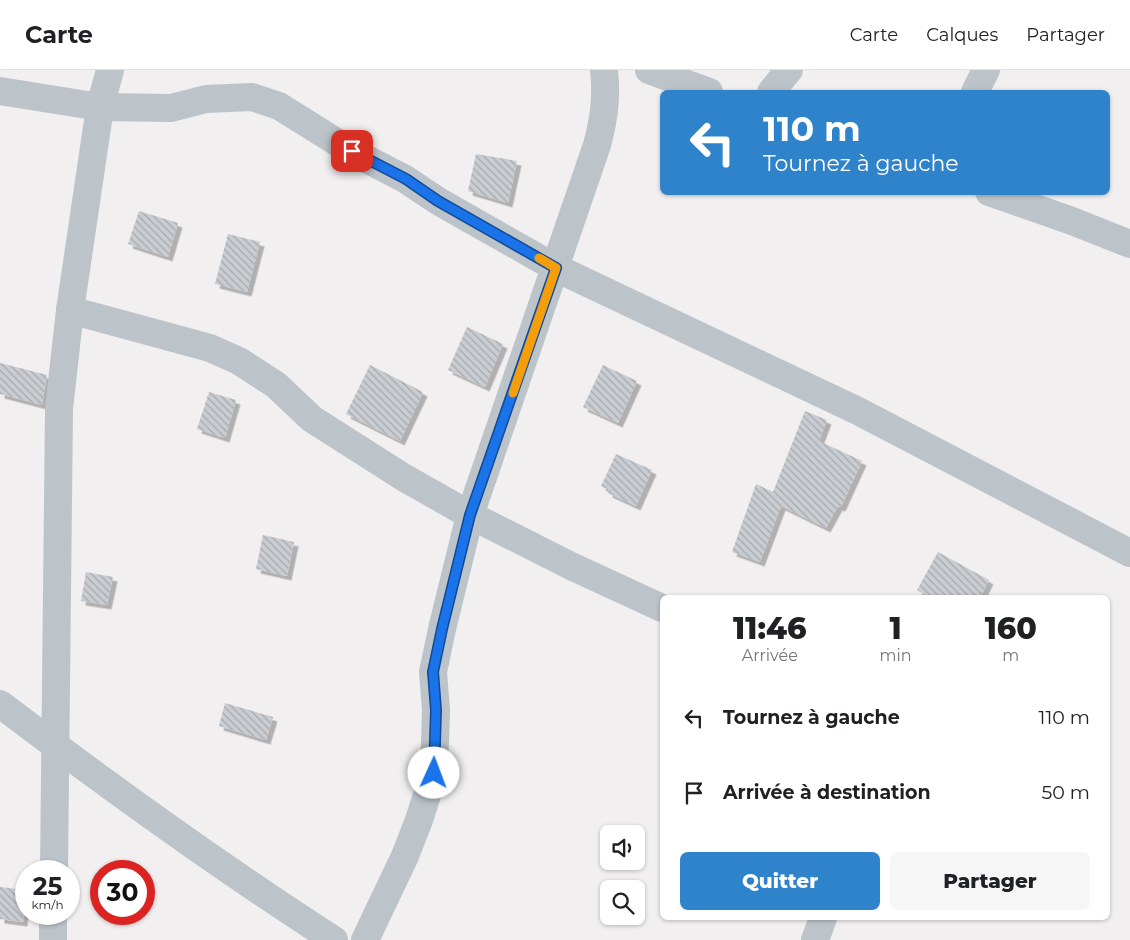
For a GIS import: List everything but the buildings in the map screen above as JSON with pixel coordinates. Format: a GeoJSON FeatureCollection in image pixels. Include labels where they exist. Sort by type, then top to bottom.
{"type":"FeatureCollection","features":[{"type":"Feature","properties":{"kind":"street"},"geometry":{"type":"LineString","coordinates":[[54,860],[59,409],[70,310],[100,107],[110,70]]}},
{"type":"Feature","properties":{"kind":"street"},"geometry":{"type":"LineString","coordinates":[[365,940],[419,820],[434,773],[436,710],[433,672],[442,629],[470,515],[597,146],[605,117],[604,70]]}},
{"type":"Feature","properties":{"kind":"street"},"geometry":{"type":"LineString","coordinates":[[649,70],[704,90]]}},
{"type":"Feature","properties":{"kind":"street"},"geometry":{"type":"LineString","coordinates":[[773,90],[789,70]]}},
{"type":"Feature","properties":{"kind":"street"},"geometry":{"type":"LineString","coordinates":[[976,90],[986,70]]}},
{"type":"Feature","properties":{"kind":"street"},"geometry":{"type":"LineString","coordinates":[[0,90],[100,107],[171,108],[206,99],[252,97],[279,106],[352,151],[406,179],[438,201],[556,268],[858,411],[1130,553]]}},
{"type":"Feature","properties":{"kind":"street"},"geometry":{"type":"LineString","coordinates":[[998,195],[1130,244]]}},
{"type":"Feature","properties":{"kind":"street"},"geometry":{"type":"LineString","coordinates":[[70,310],[210,348],[239,361],[276,385],[312,420],[403,477],[470,515],[571,566],[660,607]]}},
{"type":"Feature","properties":{"kind":"street"},"geometry":{"type":"LineString","coordinates":[[0,704],[264,895],[334,940]]}},
{"type":"Feature","properties":{"kind":"street"},"geometry":{"type":"LineString","coordinates":[[815,940],[822,920]]}},
{"type":"Feature","properties":{"kind":"street"},"geometry":{"type":"LineString","coordinates":[[53,925],[53,940]]}},
{"type":"Feature","properties":{"kind":"slow traffic"},"geometry":{"type":"LineString","coordinates":[[513,393],[556,268],[539,258]]}},
{"type":"Feature","properties":{"kind":"route"},"geometry":{"type":"LineString","coordinates":[[352,151],[406,179],[438,201],[556,268],[470,515],[442,629],[433,672],[436,710],[434,773]]}}]}
